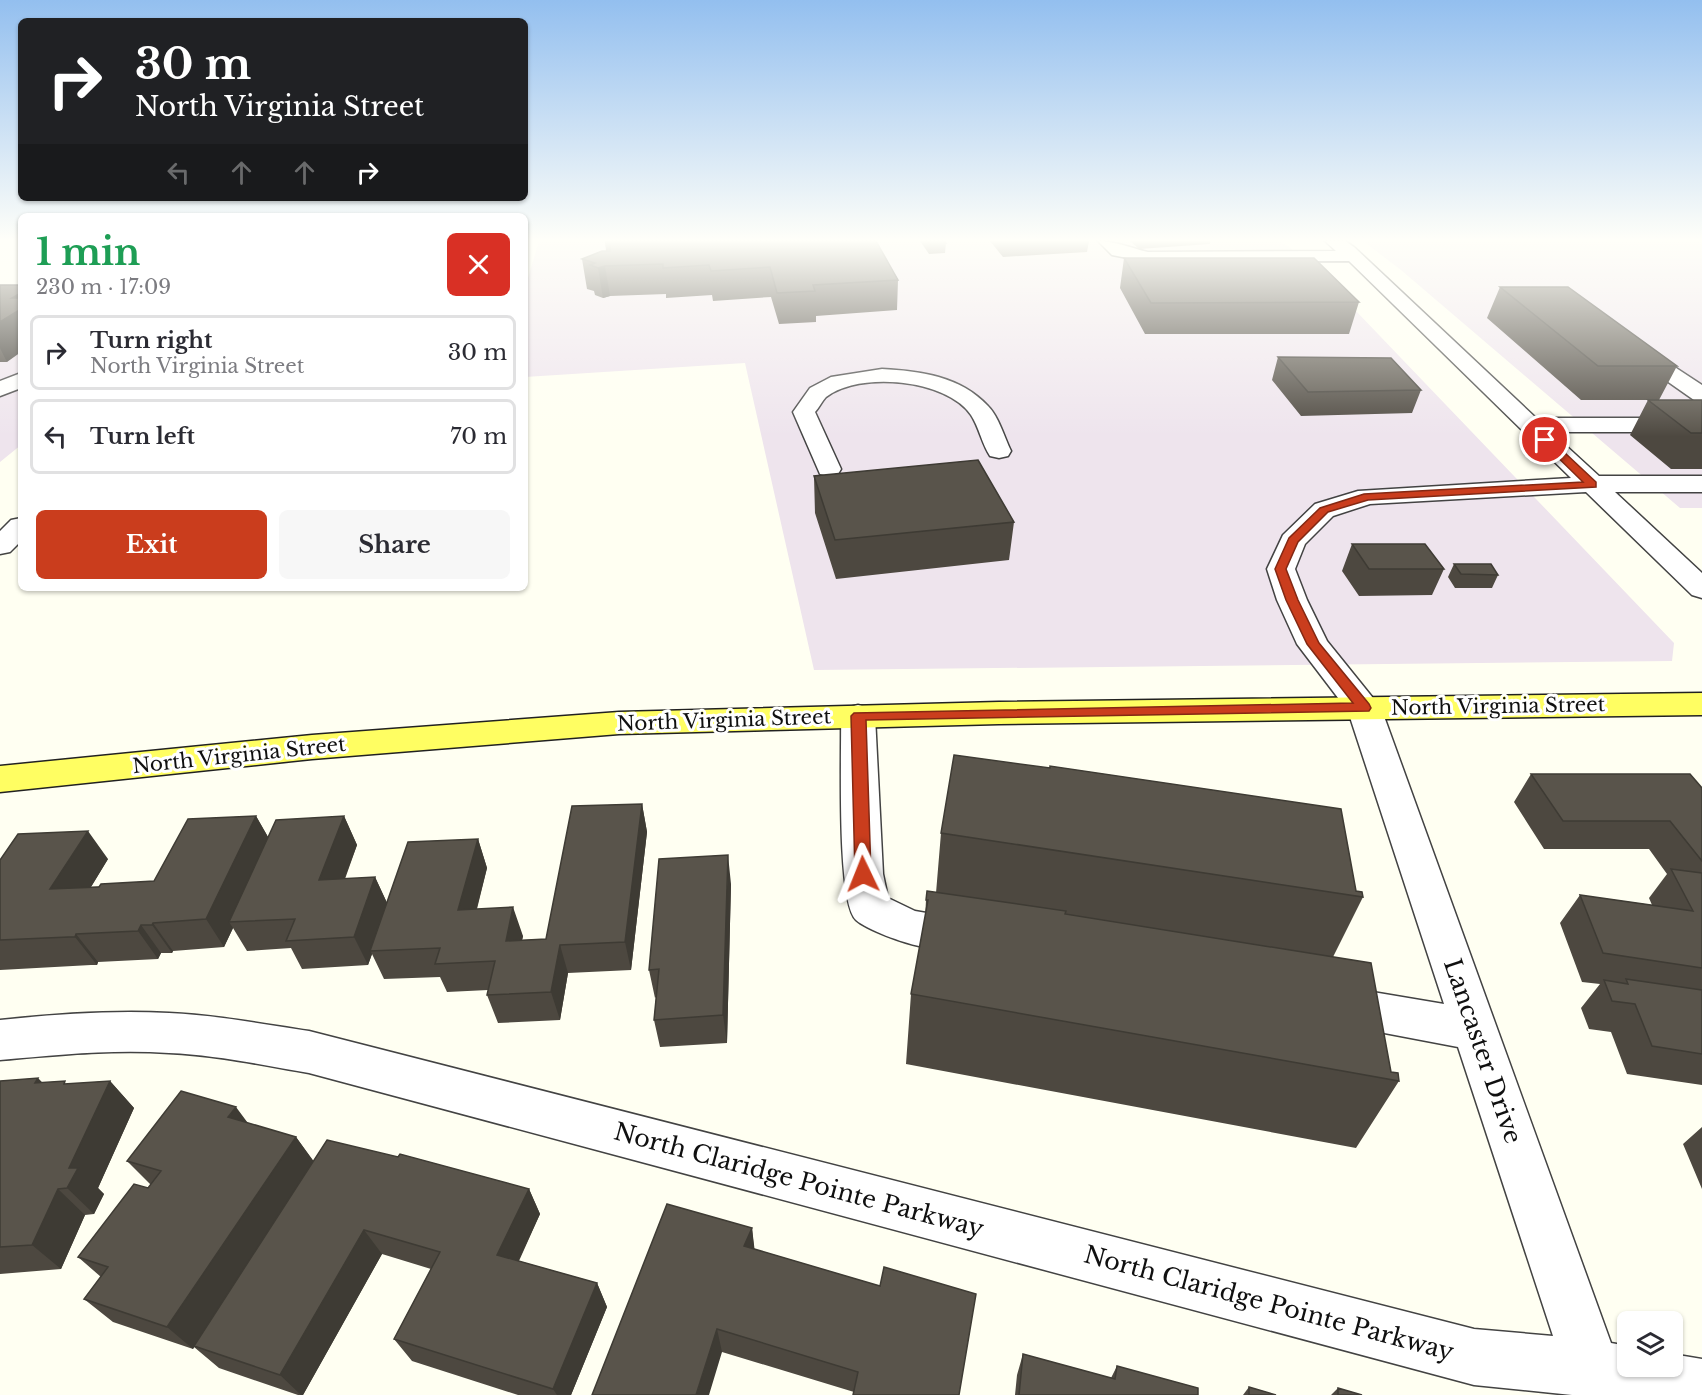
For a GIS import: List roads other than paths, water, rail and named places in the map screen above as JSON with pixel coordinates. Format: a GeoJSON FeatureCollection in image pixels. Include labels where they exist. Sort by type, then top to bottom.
{"type":"FeatureCollection","features":[{"type":"Feature","properties":{"kind":"main road","name":"North Virginia Street"},"geometry":{"type":"LineString","coordinates":[[0,779],[312,747],[619,723],[858,716],[1702,704]]}},
{"type":"Feature","properties":{"kind":"street"},"geometry":{"type":"LineString","coordinates":[[1406,306],[1700,585]]}},
{"type":"Feature","properties":{"kind":"street"},"geometry":{"type":"LineString","coordinates":[[1617,337],[1702,395]]}},
{"type":"Feature","properties":{"kind":"street"},"geometry":{"type":"LineString","coordinates":[[829,469],[804,412],[819,393],[839,382],[882,375],[922,378],[952,389],[980,410],[999,451]]}},
{"type":"Feature","properties":{"kind":"street"},"geometry":{"type":"LineString","coordinates":[[0,389],[18,381]]}},
{"type":"Feature","properties":{"kind":"street"},"geometry":{"type":"LineString","coordinates":[[1530,425],[1702,425]]}},
{"type":"Feature","properties":{"kind":"street","name":"Lancaster Drive"},"geometry":{"type":"LineString","coordinates":[[1597,1381],[1364,708],[1313,644],[1292,600],[1281,569],[1293,541],[1324,510],[1368,496],[1592,484],[1702,484]]}},
{"type":"Feature","properties":{"kind":"street"},"geometry":{"type":"LineString","coordinates":[[858,716],[863,874],[870,908],[908,927],[1002,944]]}},
{"type":"Feature","properties":{"kind":"street"},"geometry":{"type":"LineString","coordinates":[[1304,999],[1476,1030]]}},
{"type":"Feature","properties":{"kind":"street","name":"North Claridge Pointe Parkway"},"geometry":{"type":"LineString","coordinates":[[0,1040],[62,1034],[147,1032],[232,1038],[309,1052],[1474,1357],[1597,1381],[1702,1388]]}}]}
